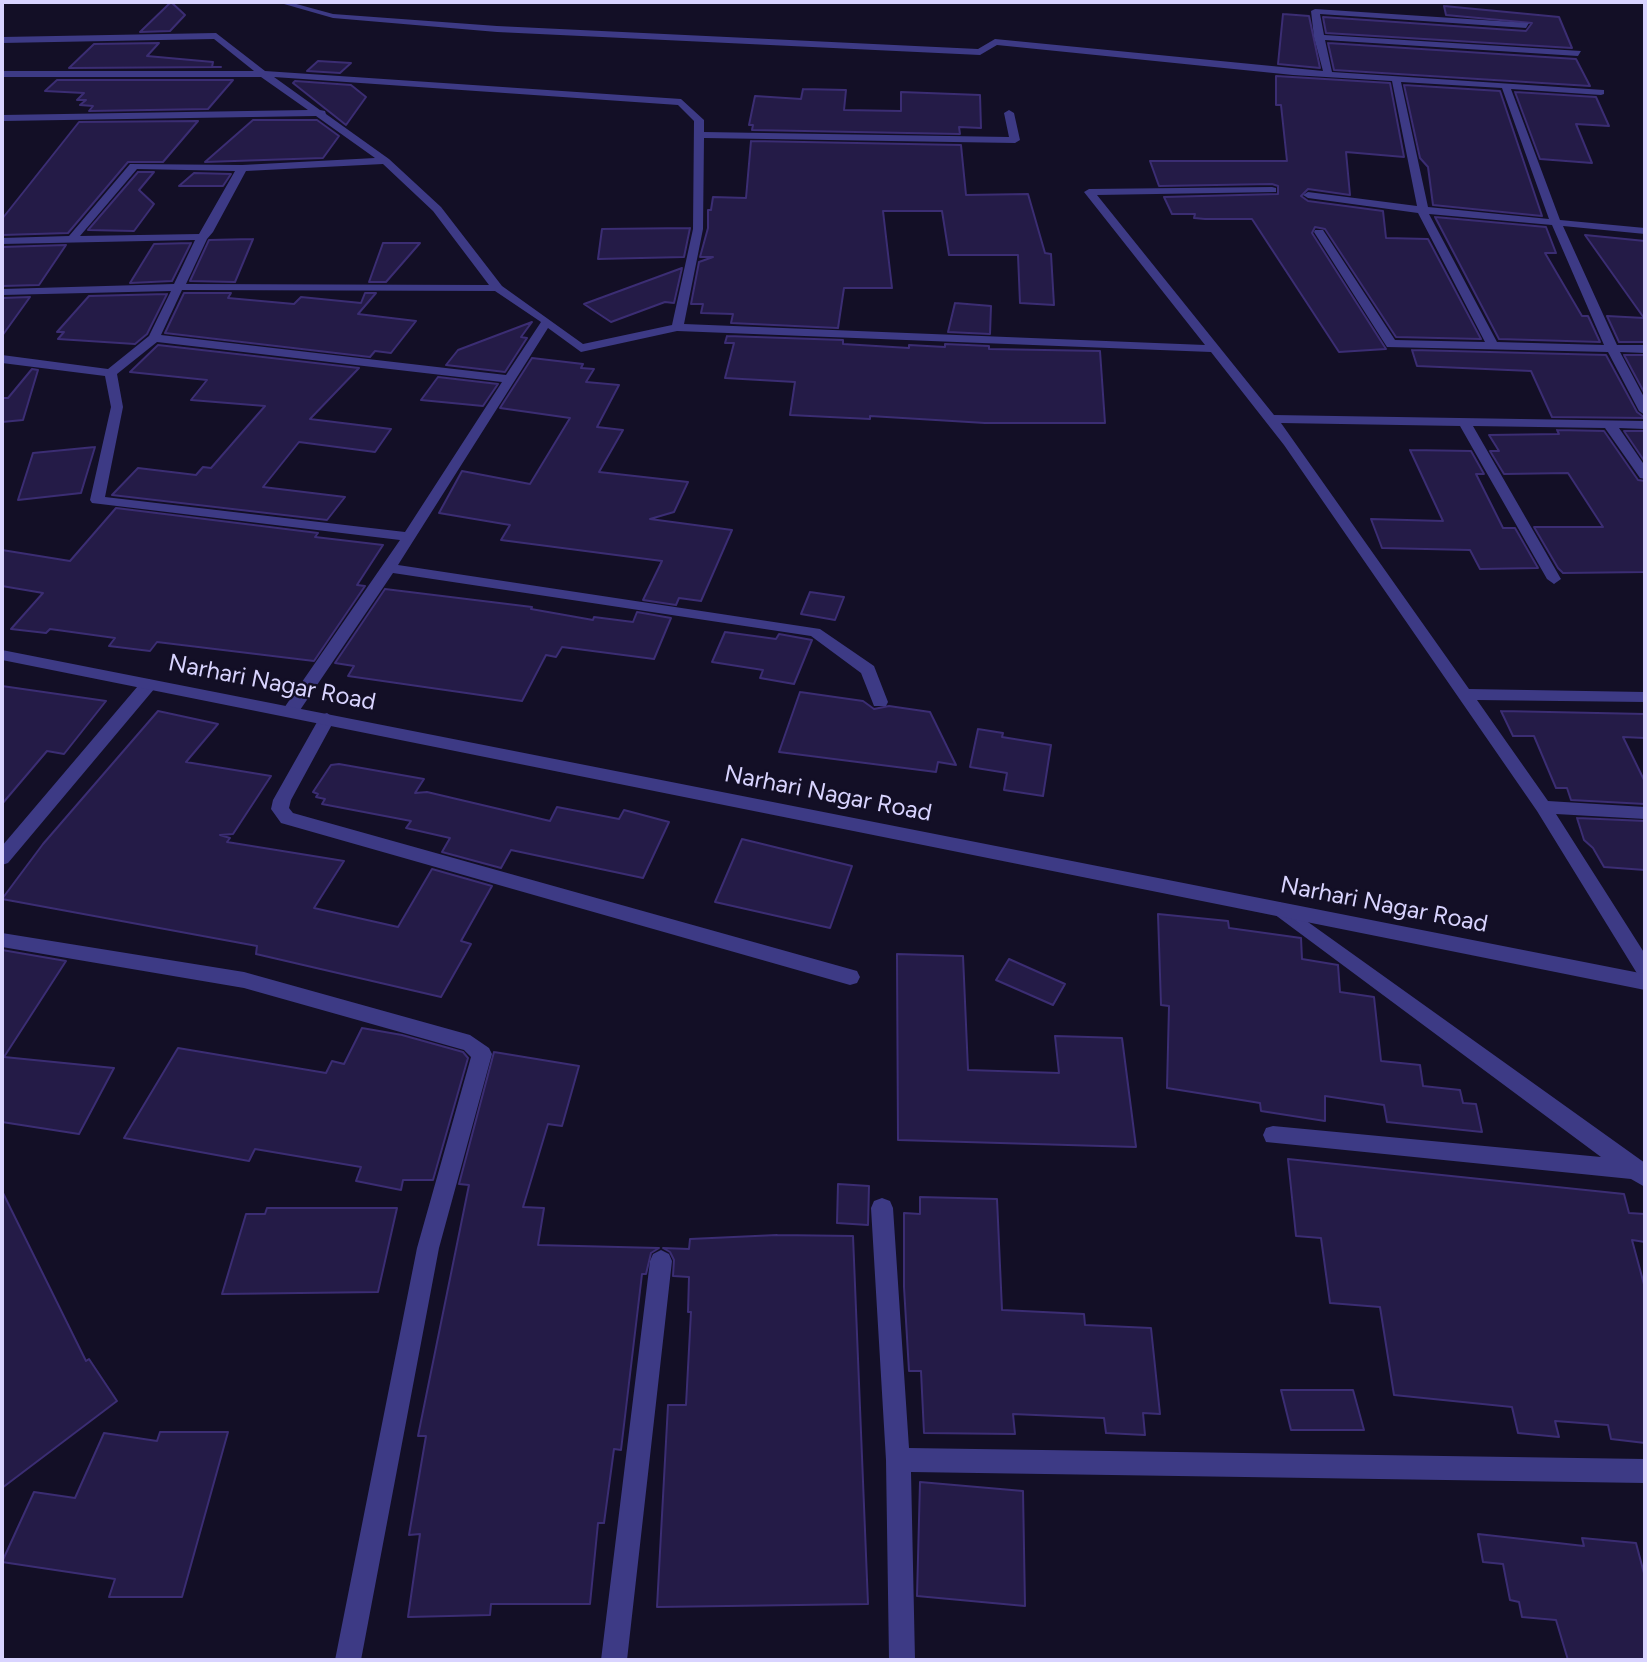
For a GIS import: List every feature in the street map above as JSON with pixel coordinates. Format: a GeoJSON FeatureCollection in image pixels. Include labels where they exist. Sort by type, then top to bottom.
{"type":"FeatureCollection","features":[{"type":"Feature","properties":{"kind":"street"},"geometry":{"type":"LineString","coordinates":[[281,2],[333,16],[497,29],[980,52],[995,42],[1328,74],[1396,77],[1506,88],[1601,92]]}},
{"type":"Feature","properties":{"kind":"street"},"geometry":{"type":"LineString","coordinates":[[1328,74],[1318,37],[1315,11],[1526,25]]}},
{"type":"Feature","properties":{"kind":"street"},"geometry":{"type":"LineString","coordinates":[[2,40],[216,36],[263,74],[322,113],[385,161],[437,209],[498,288],[582,348],[677,327],[1215,349]]}},
{"type":"Feature","properties":{"kind":"street"},"geometry":{"type":"LineString","coordinates":[[1318,37],[1578,52]]}},
{"type":"Feature","properties":{"kind":"street"},"geometry":{"type":"LineString","coordinates":[[2,74],[263,74],[681,102],[699,120],[698,229],[677,327]]}},
{"type":"Feature","properties":{"kind":"street"},"geometry":{"type":"LineString","coordinates":[[1396,77],[1423,210],[1493,346]]}},
{"type":"Feature","properties":{"kind":"street"},"geometry":{"type":"LineString","coordinates":[[1506,88],[1556,222],[1612,348],[1645,411]]}},
{"type":"Feature","properties":{"kind":"street"},"geometry":{"type":"LineString","coordinates":[[2,118],[322,113]]}},
{"type":"Feature","properties":{"kind":"street"},"geometry":{"type":"LineString","coordinates":[[699,135],[1015,140],[1009,113]]}},
{"type":"Feature","properties":{"kind":"street"},"geometry":{"type":"LineString","coordinates":[[74,237],[134,166],[242,168],[385,161]]}},
{"type":"Feature","properties":{"kind":"street"},"geometry":{"type":"LineString","coordinates":[[2,359],[111,373],[154,338],[202,237],[208,232],[242,168]]}},
{"type":"Feature","properties":{"kind":"street"},"geometry":{"type":"LineString","coordinates":[[1272,190],[1089,192],[1270,419],[1543,807],[1645,970]]}},
{"type":"Feature","properties":{"kind":"street"},"geometry":{"type":"LineString","coordinates":[[1308,195],[1423,210],[1645,231]]}},
{"type":"Feature","properties":{"kind":"street"},"geometry":{"type":"LineString","coordinates":[[1319,232],[1391,344],[1645,349]]}},
{"type":"Feature","properties":{"kind":"street"},"geometry":{"type":"LineString","coordinates":[[2,241],[74,237],[202,237]]}},
{"type":"Feature","properties":{"kind":"street"},"geometry":{"type":"LineString","coordinates":[[2,292],[180,287],[498,288]]}},
{"type":"Feature","properties":{"kind":"street"},"geometry":{"type":"LineString","coordinates":[[290,712],[389,568],[547,321]]}},
{"type":"Feature","properties":{"kind":"street"},"geometry":{"type":"LineString","coordinates":[[154,338],[509,379]]}},
{"type":"Feature","properties":{"kind":"street"},"geometry":{"type":"LineString","coordinates":[[111,373],[117,407],[97,500],[407,537]]}},
{"type":"Feature","properties":{"kind":"street"},"geometry":{"type":"LineString","coordinates":[[1270,419],[1645,425]]}},
{"type":"Feature","properties":{"kind":"street"},"geometry":{"type":"LineString","coordinates":[[1464,422],[1554,579]]}},
{"type":"Feature","properties":{"kind":"street"},"geometry":{"type":"LineString","coordinates":[[1609,424],[1645,475]]}},
{"type":"Feature","properties":{"kind":"street"},"geometry":{"type":"LineString","coordinates":[[389,568],[816,632],[868,670],[880,702]]}},
{"type":"Feature","properties":{"kind":"street","name":"Narhari Nagar Road"},"geometry":{"type":"LineString","coordinates":[[2,654],[1645,982]]}},
{"type":"Feature","properties":{"kind":"street"},"geometry":{"type":"LineString","coordinates":[[2,858],[149,684]]}},
{"type":"Feature","properties":{"kind":"street"},"geometry":{"type":"LineString","coordinates":[[1466,694],[1645,697]]}},
{"type":"Feature","properties":{"kind":"street"},"geometry":{"type":"LineString","coordinates":[[327,719],[282,800],[280,809],[287,818],[850,977]]}},
{"type":"Feature","properties":{"kind":"street"},"geometry":{"type":"LineString","coordinates":[[1543,807],[1645,813]]}},
{"type":"Feature","properties":{"kind":"street"},"geometry":{"type":"LineString","coordinates":[[1280,909],[1641,1173]]}},
{"type":"Feature","properties":{"kind":"street"},"geometry":{"type":"LineString","coordinates":[[2,940],[244,980],[470,1043],[482,1054],[428,1248],[348,1660]]}},
{"type":"Feature","properties":{"kind":"street"},"geometry":{"type":"LineString","coordinates":[[1273,1135],[1641,1173]]}},
{"type":"Feature","properties":{"kind":"street"},"geometry":{"type":"LineString","coordinates":[[882,1208],[898,1460],[902,1660]]}},
{"type":"Feature","properties":{"kind":"street"},"geometry":{"type":"LineString","coordinates":[[614,1660],[661,1261]]}},
{"type":"Feature","properties":{"kind":"street"},"geometry":{"type":"LineString","coordinates":[[898,1460],[1645,1471]]}},
{"type":"Feature","properties":{"kind":"building"},"geometry":{"type":"Polygon","coordinates":[[[171,2],[185,15],[170,31],[140,32],[171,2]]]}},
{"type":"Feature","properties":{"kind":"building"},"geometry":{"type":"Polygon","coordinates":[[[1444,6],[1559,17],[1572,48],[1326,33],[1323,17],[1526,31],[1532,23],[1446,15],[1444,6]]]}},
{"type":"Feature","properties":{"kind":"building"},"geometry":{"type":"Polygon","coordinates":[[[1283,14],[1309,16],[1320,68],[1278,64],[1283,14]]]}},
{"type":"Feature","properties":{"kind":"building"},"geometry":{"type":"Polygon","coordinates":[[[159,43],[147,56],[213,62],[212,67],[221,67],[69,68],[94,44],[159,43]]]}},
{"type":"Feature","properties":{"kind":"building"},"geometry":{"type":"Polygon","coordinates":[[[1328,43],[1576,59],[1590,86],[1334,70],[1328,43]]]}},
{"type":"Feature","properties":{"kind":"building"},"geometry":{"type":"Polygon","coordinates":[[[318,61],[351,63],[340,73],[307,71],[318,61]]]}},
{"type":"Feature","properties":{"kind":"building"},"geometry":{"type":"Polygon","coordinates":[[[1276,76],[1390,83],[1404,157],[1346,152],[1350,195],[1308,189],[1301,196],[1308,201],[1383,211],[1386,238],[1428,239],[1481,339],[1396,337],[1325,229],[1315,227],[1312,233],[1386,349],[1339,352],[1252,219],[1205,219],[1194,218],[1195,214],[1172,214],[1164,197],[1278,194],[1278,186],[1272,184],[1159,186],[1150,161],[1287,161],[1281,105],[1276,105],[1276,76]]]}},
{"type":"Feature","properties":{"kind":"building"},"geometry":{"type":"Polygon","coordinates":[[[57,80],[233,80],[208,109],[89,111],[93,106],[80,105],[86,100],[77,100],[84,93],[45,91],[57,80]]]}},
{"type":"Feature","properties":{"kind":"building"},"geometry":{"type":"Polygon","coordinates":[[[293,83],[351,85],[366,97],[346,125],[293,83]]]}},
{"type":"Feature","properties":{"kind":"building"},"geometry":{"type":"Polygon","coordinates":[[[1404,85],[1500,91],[1542,216],[1433,205],[1428,167],[1420,158],[1404,85]]]}},
{"type":"Feature","properties":{"kind":"building"},"geometry":{"type":"Polygon","coordinates":[[[803,89],[846,90],[844,110],[901,111],[901,92],[980,95],[981,128],[959,127],[960,134],[752,130],[753,125],[749,125],[755,96],[801,99],[803,89]]]}},
{"type":"Feature","properties":{"kind":"building"},"geometry":{"type":"Polygon","coordinates":[[[1515,92],[1596,97],[1609,126],[1576,124],[1592,163],[1540,159],[1515,92]]]}},
{"type":"Feature","properties":{"kind":"building"},"geometry":{"type":"Polygon","coordinates":[[[253,120],[317,120],[339,136],[323,158],[205,162],[253,120]]]}},
{"type":"Feature","properties":{"kind":"building"},"geometry":{"type":"Polygon","coordinates":[[[198,121],[163,162],[128,162],[68,233],[2,235],[2,219],[79,122],[198,121]]]}},
{"type":"Feature","properties":{"kind":"building"},"geometry":{"type":"Polygon","coordinates":[[[751,141],[961,145],[966,195],[1028,194],[1045,253],[1051,254],[1054,305],[1020,303],[1018,255],[949,255],[942,211],[883,211],[892,288],[844,288],[838,328],[731,323],[733,314],[701,313],[703,304],[691,304],[699,262],[713,257],[700,257],[708,228],[708,210],[711,210],[713,197],[746,198],[751,141]]]}},
{"type":"Feature","properties":{"kind":"building"},"geometry":{"type":"Polygon","coordinates":[[[138,172],[154,172],[139,190],[154,204],[134,231],[88,230],[138,172]]]}},
{"type":"Feature","properties":{"kind":"building"},"geometry":{"type":"Polygon","coordinates":[[[194,173],[231,174],[223,186],[179,186],[194,173]]]}},
{"type":"Feature","properties":{"kind":"building"},"geometry":{"type":"Polygon","coordinates":[[[1435,217],[1546,227],[1556,253],[1545,253],[1582,316],[1588,316],[1600,342],[1499,339],[1435,217]]]}},
{"type":"Feature","properties":{"kind":"building"},"geometry":{"type":"Polygon","coordinates":[[[690,228],[684,257],[598,259],[602,229],[690,228]]]}},
{"type":"Feature","properties":{"kind":"building"},"geometry":{"type":"Polygon","coordinates":[[[1585,235],[1645,241],[1645,342],[1619,342],[1607,316],[1644,318],[1585,235]]]}},
{"type":"Feature","properties":{"kind":"building"},"geometry":{"type":"Polygon","coordinates":[[[253,239],[235,282],[190,281],[209,240],[253,239]]]}},
{"type":"Feature","properties":{"kind":"building"},"geometry":{"type":"Polygon","coordinates":[[[191,243],[172,281],[130,283],[154,244],[191,243]]]}},
{"type":"Feature","properties":{"kind":"building"},"geometry":{"type":"Polygon","coordinates":[[[383,243],[420,243],[386,282],[369,282],[383,243]]]}},
{"type":"Feature","properties":{"kind":"building"},"geometry":{"type":"Polygon","coordinates":[[[66,245],[39,285],[2,286],[2,247],[66,245]]]}},
{"type":"Feature","properties":{"kind":"building"},"geometry":{"type":"Polygon","coordinates":[[[682,268],[674,303],[665,302],[611,322],[584,304],[682,268]]]}},
{"type":"Feature","properties":{"kind":"building"},"geometry":{"type":"Polygon","coordinates":[[[184,293],[231,293],[228,298],[294,304],[301,297],[361,303],[365,293],[376,293],[358,314],[416,321],[391,353],[375,351],[370,357],[165,333],[184,293]]]}},
{"type":"Feature","properties":{"kind":"building"},"geometry":{"type":"Polygon","coordinates":[[[167,294],[147,334],[135,344],[58,339],[64,332],[57,332],[89,296],[167,294]]]}},
{"type":"Feature","properties":{"kind":"building"},"geometry":{"type":"Polygon","coordinates":[[[30,297],[2,336],[2,298],[30,297]]]}},
{"type":"Feature","properties":{"kind":"building"},"geometry":{"type":"Polygon","coordinates":[[[955,303],[991,306],[990,334],[948,332],[955,303]]]}},
{"type":"Feature","properties":{"kind":"building"},"geometry":{"type":"Polygon","coordinates":[[[532,322],[521,337],[527,338],[505,372],[446,365],[458,350],[532,322]]]}},
{"type":"Feature","properties":{"kind":"building"},"geometry":{"type":"Polygon","coordinates":[[[727,336],[843,340],[843,344],[909,348],[909,345],[945,347],[945,344],[989,346],[989,349],[1100,351],[1105,423],[985,423],[870,416],[870,419],[790,415],[795,382],[725,378],[734,343],[725,343],[727,336]]]}},
{"type":"Feature","properties":{"kind":"building"},"geometry":{"type":"Polygon","coordinates":[[[158,345],[359,368],[310,419],[391,429],[375,452],[299,442],[263,487],[345,497],[327,520],[112,495],[138,468],[196,475],[203,467],[211,468],[265,406],[191,400],[207,380],[130,372],[158,345]]]}},
{"type":"Feature","properties":{"kind":"building"},"geometry":{"type":"Polygon","coordinates":[[[1412,350],[1606,355],[1637,412],[1645,418],[1552,417],[1531,371],[1417,366],[1412,350]]]}},
{"type":"Feature","properties":{"kind":"building"},"geometry":{"type":"Polygon","coordinates":[[[1624,355],[1645,355],[1645,394],[1624,355]]]}},
{"type":"Feature","properties":{"kind":"building"},"geometry":{"type":"Polygon","coordinates":[[[532,358],[583,364],[581,368],[594,369],[586,382],[619,385],[597,427],[623,430],[599,472],[688,482],[674,512],[650,519],[732,530],[701,601],[679,598],[676,605],[643,600],[662,561],[501,540],[510,525],[439,513],[462,471],[530,484],[570,418],[500,408],[532,358]]]}},
{"type":"Feature","properties":{"kind":"building"},"geometry":{"type":"Polygon","coordinates":[[[32,369],[38,370],[23,420],[2,422],[2,398],[8,398],[32,369]]]}},
{"type":"Feature","properties":{"kind":"building"},"geometry":{"type":"Polygon","coordinates":[[[438,377],[498,384],[483,406],[421,400],[438,377]]]}},
{"type":"Feature","properties":{"kind":"building"},"geometry":{"type":"Polygon","coordinates":[[[1557,430],[1604,431],[1638,480],[1645,481],[1645,572],[1563,573],[1558,568],[1534,527],[1603,527],[1568,473],[1504,474],[1490,451],[1499,451],[1489,435],[1559,434],[1557,430]]]}},
{"type":"Feature","properties":{"kind":"building"},"geometry":{"type":"Polygon","coordinates":[[[1624,431],[1645,431],[1645,462],[1624,431]]]}},
{"type":"Feature","properties":{"kind":"building"},"geometry":{"type":"Polygon","coordinates":[[[95,447],[81,493],[18,500],[33,453],[95,447]]]}},
{"type":"Feature","properties":{"kind":"building"},"geometry":{"type":"Polygon","coordinates":[[[1410,450],[1471,451],[1484,474],[1476,474],[1503,528],[1515,528],[1538,568],[1480,569],[1470,550],[1382,548],[1371,519],[1443,521],[1410,450]]]}},
{"type":"Feature","properties":{"kind":"building"},"geometry":{"type":"Polygon","coordinates":[[[116,508],[318,533],[315,537],[383,545],[357,585],[365,586],[314,661],[157,642],[150,651],[109,646],[115,638],[50,629],[46,633],[11,629],[43,593],[2,586],[2,550],[70,561],[116,508]]]}},
{"type":"Feature","properties":{"kind":"building"},"geometry":{"type":"Polygon","coordinates":[[[385,589],[532,607],[531,609],[593,620],[594,617],[633,622],[637,612],[671,618],[654,659],[562,647],[556,657],[546,655],[522,701],[348,676],[354,666],[335,663],[385,589]]]}},
{"type":"Feature","properties":{"kind":"building"},"geometry":{"type":"Polygon","coordinates":[[[810,592],[844,597],[835,620],[801,614],[810,592]]]}},
{"type":"Feature","properties":{"kind":"building"},"geometry":{"type":"Polygon","coordinates":[[[725,632],[776,639],[779,634],[812,640],[794,684],[760,678],[763,670],[712,662],[725,632]]]}},
{"type":"Feature","properties":{"kind":"building"},"geometry":{"type":"Polygon","coordinates":[[[2,686],[106,701],[64,754],[47,751],[2,804],[2,686]]]}},
{"type":"Feature","properties":{"kind":"building"},"geometry":{"type":"Polygon","coordinates":[[[800,692],[863,701],[874,709],[889,706],[930,712],[956,765],[938,762],[936,772],[779,752],[800,692]]]}},
{"type":"Feature","properties":{"kind":"building"},"geometry":{"type":"Polygon","coordinates":[[[158,711],[218,724],[186,762],[271,776],[233,834],[220,835],[230,838],[227,842],[344,861],[314,908],[398,927],[432,869],[492,886],[461,941],[471,944],[441,997],[256,954],[257,946],[2,899],[43,844],[158,711]]]}},
{"type":"Feature","properties":{"kind":"building"},"geometry":{"type":"Polygon","coordinates":[[[1501,711],[1645,714],[1645,738],[1623,737],[1645,782],[1645,804],[1571,800],[1567,788],[1556,788],[1534,736],[1513,736],[1501,711]]]}},
{"type":"Feature","properties":{"kind":"building"},"geometry":{"type":"Polygon","coordinates":[[[978,729],[1003,733],[1002,737],[1051,745],[1043,796],[1004,790],[1007,773],[970,767],[978,729]]]}},
{"type":"Feature","properties":{"kind":"building"},"geometry":{"type":"Polygon","coordinates":[[[339,764],[424,779],[415,793],[427,792],[550,821],[557,807],[619,819],[624,810],[669,822],[643,878],[511,850],[501,868],[442,852],[450,838],[406,828],[411,821],[322,804],[325,799],[316,797],[318,794],[313,792],[331,765],[339,764]]]}},
{"type":"Feature","properties":{"kind":"building"},"geometry":{"type":"Polygon","coordinates":[[[1577,818],[1645,821],[1645,870],[1604,867],[1593,848],[1584,840],[1577,818]]]}},
{"type":"Feature","properties":{"kind":"building"},"geometry":{"type":"Polygon","coordinates":[[[742,839],[852,866],[830,928],[715,902],[742,839]]]}},
{"type":"Feature","properties":{"kind":"building"},"geometry":{"type":"Polygon","coordinates":[[[1158,914],[1228,921],[1229,928],[1301,938],[1302,959],[1338,965],[1340,992],[1374,997],[1381,1061],[1420,1065],[1423,1086],[1460,1090],[1463,1103],[1476,1104],[1482,1132],[1387,1122],[1384,1105],[1325,1096],[1325,1121],[1261,1111],[1260,1103],[1167,1088],[1169,1006],[1161,1005],[1158,914]]]}},
{"type":"Feature","properties":{"kind":"building"},"geometry":{"type":"Polygon","coordinates":[[[2,950],[66,961],[4,1057],[114,1068],[79,1134],[2,1122],[2,950]]]}},
{"type":"Feature","properties":{"kind":"building"},"geometry":{"type":"Polygon","coordinates":[[[897,954],[963,956],[968,1070],[1059,1073],[1055,1036],[1122,1038],[1136,1147],[898,1140],[897,954]]]}},
{"type":"Feature","properties":{"kind":"building"},"geometry":{"type":"Polygon","coordinates":[[[1009,959],[1065,984],[1053,1005],[996,980],[1009,959]]]}},
{"type":"Feature","properties":{"kind":"building"},"geometry":{"type":"Polygon","coordinates":[[[362,1028],[402,1035],[463,1052],[468,1058],[433,1180],[403,1180],[401,1190],[356,1181],[361,1167],[255,1149],[249,1161],[124,1138],[178,1048],[326,1073],[332,1061],[344,1064],[362,1028]]]}},
{"type":"Feature","properties":{"kind":"building"},"geometry":{"type":"Polygon","coordinates":[[[494,1052],[579,1066],[562,1126],[548,1124],[523,1207],[544,1208],[538,1245],[659,1248],[651,1253],[646,1274],[642,1274],[621,1450],[614,1449],[604,1523],[598,1523],[590,1604],[491,1604],[490,1615],[408,1617],[420,1534],[409,1535],[426,1436],[418,1436],[469,1185],[459,1184],[494,1052]]]}},
{"type":"Feature","properties":{"kind":"building"},"geometry":{"type":"Polygon","coordinates":[[[1288,1159],[1624,1194],[1629,1213],[1645,1214],[1645,1242],[1632,1240],[1645,1288],[1645,1443],[1611,1439],[1608,1425],[1555,1421],[1559,1437],[1518,1433],[1512,1407],[1394,1395],[1380,1307],[1330,1303],[1321,1238],[1296,1236],[1288,1159]]]}},
{"type":"Feature","properties":{"kind":"building"},"geometry":{"type":"Polygon","coordinates":[[[838,1184],[869,1186],[868,1225],[837,1223],[838,1184]]]}},
{"type":"Feature","properties":{"kind":"building"},"geometry":{"type":"Polygon","coordinates":[[[2,1191],[86,1361],[89,1359],[117,1401],[2,1488],[2,1191]]]}},
{"type":"Feature","properties":{"kind":"building"},"geometry":{"type":"Polygon","coordinates":[[[920,1197],[997,1199],[1002,1310],[1084,1314],[1085,1325],[1151,1328],[1160,1414],[1143,1413],[1145,1435],[1106,1433],[1104,1418],[1013,1414],[1015,1434],[924,1433],[921,1371],[909,1371],[904,1287],[904,1213],[920,1214],[920,1197]]]}},
{"type":"Feature","properties":{"kind":"building"},"geometry":{"type":"Polygon","coordinates":[[[267,1208],[397,1208],[378,1292],[222,1294],[246,1214],[265,1214],[267,1208]]]}},
{"type":"Feature","properties":{"kind":"building"},"geometry":{"type":"Polygon","coordinates":[[[777,1235],[853,1236],[868,1604],[657,1607],[668,1405],[686,1405],[691,1312],[688,1312],[689,1277],[673,1276],[674,1260],[670,1252],[663,1248],[689,1249],[690,1239],[777,1235]]]}},
{"type":"Feature","properties":{"kind":"building"},"geometry":{"type":"Polygon","coordinates":[[[1281,1390],[1353,1390],[1364,1430],[1291,1430],[1281,1390]]]}},
{"type":"Feature","properties":{"kind":"building"},"geometry":{"type":"Polygon","coordinates":[[[160,1432],[228,1432],[182,1597],[109,1597],[115,1579],[2,1562],[34,1492],[75,1498],[104,1433],[157,1441],[160,1432]]]}},
{"type":"Feature","properties":{"kind":"building"},"geometry":{"type":"Polygon","coordinates":[[[920,1482],[1023,1491],[1025,1606],[917,1596],[920,1482]]]}},
{"type":"Feature","properties":{"kind":"building"},"geometry":{"type":"Polygon","coordinates":[[[1478,1534],[1584,1546],[1582,1538],[1636,1543],[1645,1577],[1645,1660],[1568,1660],[1556,1620],[1522,1617],[1519,1602],[1510,1600],[1503,1564],[1483,1562],[1478,1534]]]}}]}
